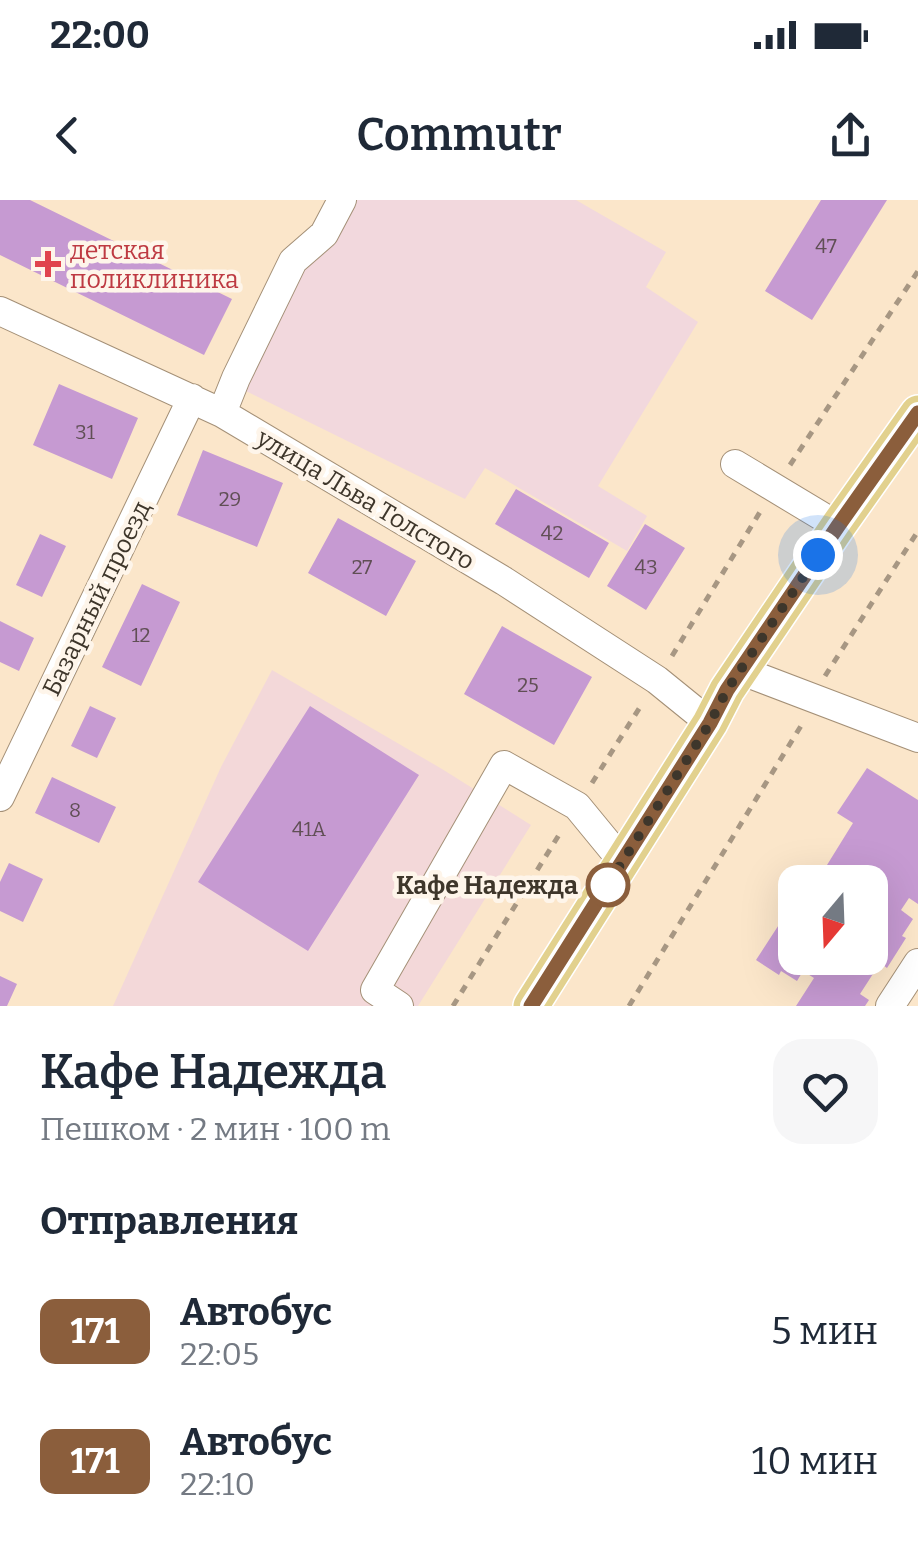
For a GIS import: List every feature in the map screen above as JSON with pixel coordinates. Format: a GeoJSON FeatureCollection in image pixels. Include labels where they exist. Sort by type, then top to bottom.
{"type":"FeatureCollection","features":[{"type":"Feature","properties":{"kind":"main road"},"geometry":{"type":"LineString","coordinates":[[531,1006],[727,690],[918,413]]}},
{"type":"Feature","properties":{"kind":"street"},"geometry":{"type":"LineString","coordinates":[[222,413],[293,262],[324,234],[342,200]]}},
{"type":"Feature","properties":{"kind":"street","name":"улица Льва Толстого"},"geometry":{"type":"LineString","coordinates":[[0,311],[222,413],[504,580],[658,680],[710,723]]}},
{"type":"Feature","properties":{"kind":"street","name":"Базарный проезд"},"geometry":{"type":"LineString","coordinates":[[0,798],[192,398]]}},
{"type":"Feature","properties":{"kind":"street"},"geometry":{"type":"LineString","coordinates":[[736,464],[838,526]]}},
{"type":"Feature","properties":{"kind":"street"},"geometry":{"type":"LineString","coordinates":[[742,671],[918,738]]}},
{"type":"Feature","properties":{"kind":"street"},"geometry":{"type":"LineString","coordinates":[[400,1006],[375,990],[504,765],[576,806],[623,862]]}},
{"type":"Feature","properties":{"kind":"street"},"geometry":{"type":"LineString","coordinates":[[890,1006],[918,963]]}},
{"type":"Feature","properties":{"kind":"path"},"geometry":{"type":"LineString","coordinates":[[452,1006],[776,488],[918,271]]}},
{"type":"Feature","properties":{"kind":"path"},"geometry":{"type":"LineString","coordinates":[[629,1006],[805,720],[811,698],[918,531]]}},
{"type":"Feature","properties":{"kind":"shaded area"},"geometry":{"type":"Polygon","coordinates":[[[353,200],[576,200],[666,252],[646,287],[698,322],[598,486],[647,516],[627,551],[485,468],[465,499],[238,387],[302,267],[353,200]]]}},
{"type":"Feature","properties":{"kind":"shaded area"},"geometry":{"type":"Polygon","coordinates":[[[272,670],[531,825],[418,1006],[113,1006],[221,767],[272,670]]]}},
{"type":"Feature","properties":{"kind":"building"},"geometry":{"type":"Polygon","coordinates":[[[0,200],[30,200],[232,299],[204,355],[0,255],[0,200]]]}},
{"type":"Feature","properties":{"kind":"building"},"geometry":{"type":"Polygon","coordinates":[[[821,200],[887,200],[812,320],[765,291],[821,200]]]}},
{"type":"Feature","properties":{"kind":"building"},"geometry":{"type":"Polygon","coordinates":[[[59,384],[138,418],[112,479],[33,445],[59,384]]]}},
{"type":"Feature","properties":{"kind":"building"},"geometry":{"type":"Polygon","coordinates":[[[203,450],[283,483],[257,547],[177,515],[203,450]]]}},
{"type":"Feature","properties":{"kind":"building"},"geometry":{"type":"Polygon","coordinates":[[[516,489],[609,543],[589,578],[495,524],[516,489]]]}},
{"type":"Feature","properties":{"kind":"building"},"geometry":{"type":"Polygon","coordinates":[[[338,518],[416,561],[386,616],[308,573],[338,518]]]}},
{"type":"Feature","properties":{"kind":"building"},"geometry":{"type":"Polygon","coordinates":[[[645,524],[685,548],[646,610],[607,586],[645,524]]]}},
{"type":"Feature","properties":{"kind":"building"},"geometry":{"type":"Polygon","coordinates":[[[40,534],[66,546],[42,597],[16,585],[40,534]]]}},
{"type":"Feature","properties":{"kind":"building"},"geometry":{"type":"Polygon","coordinates":[[[142,584],[180,602],[141,686],[102,667],[142,584]]]}},
{"type":"Feature","properties":{"kind":"building"},"geometry":{"type":"Polygon","coordinates":[[[0,621],[34,638],[19,671],[0,662],[0,621]]]}},
{"type":"Feature","properties":{"kind":"building"},"geometry":{"type":"Polygon","coordinates":[[[502,626],[592,677],[554,745],[464,694],[502,626]]]}},
{"type":"Feature","properties":{"kind":"building"},"geometry":{"type":"Polygon","coordinates":[[[90,706],[116,718],[97,758],[71,746],[90,706]]]}},
{"type":"Feature","properties":{"kind":"building"},"geometry":{"type":"Polygon","coordinates":[[[310,706],[419,775],[308,951],[198,882],[310,706]]]}},
{"type":"Feature","properties":{"kind":"building"},"geometry":{"type":"Polygon","coordinates":[[[867,768],[918,800],[918,904],[909,898],[901,910],[913,919],[888,966],[888,865],[827,865],[853,823],[837,813],[867,768]]]}},
{"type":"Feature","properties":{"kind":"building"},"geometry":{"type":"Polygon","coordinates":[[[52,777],[116,807],[99,843],[35,813],[52,777]]]}},
{"type":"Feature","properties":{"kind":"building"},"geometry":{"type":"Polygon","coordinates":[[[9,863],[43,879],[23,922],[0,911],[0,882],[9,863]]]}},
{"type":"Feature","properties":{"kind":"building"},"geometry":{"type":"Polygon","coordinates":[[[778,926],[778,974],[756,960],[778,926]]]}},
{"type":"Feature","properties":{"kind":"building"},"geometry":{"type":"Polygon","coordinates":[[[809,975],[872,975],[860,994],[869,1000],[865,1006],[796,1006],[814,978],[809,975]]]}},
{"type":"Feature","properties":{"kind":"building"},"geometry":{"type":"Polygon","coordinates":[[[0,976],[17,984],[7,1006],[0,1006],[0,976]]]}},
{"type":"Feature","properties":{"kind":"bus line","name":"171"},"geometry":{"type":"LineString","coordinates":[[531,1006],[727,690],[918,413]]}},
{"type":"Feature","properties":{"kind":"place","name":"детская поликлиника"},"geometry":{"type":"Point","coordinates":[48,264]}},
{"type":"Feature","properties":{"kind":"place","name":"Кафе Надежда"},"geometry":{"type":"Point","coordinates":[608,885]}},
{"type":"Feature","properties":{"kind":"route"},"geometry":{"type":"LineString","coordinates":[[608,885],[604,891],[727,690],[818,555]]}}]}
